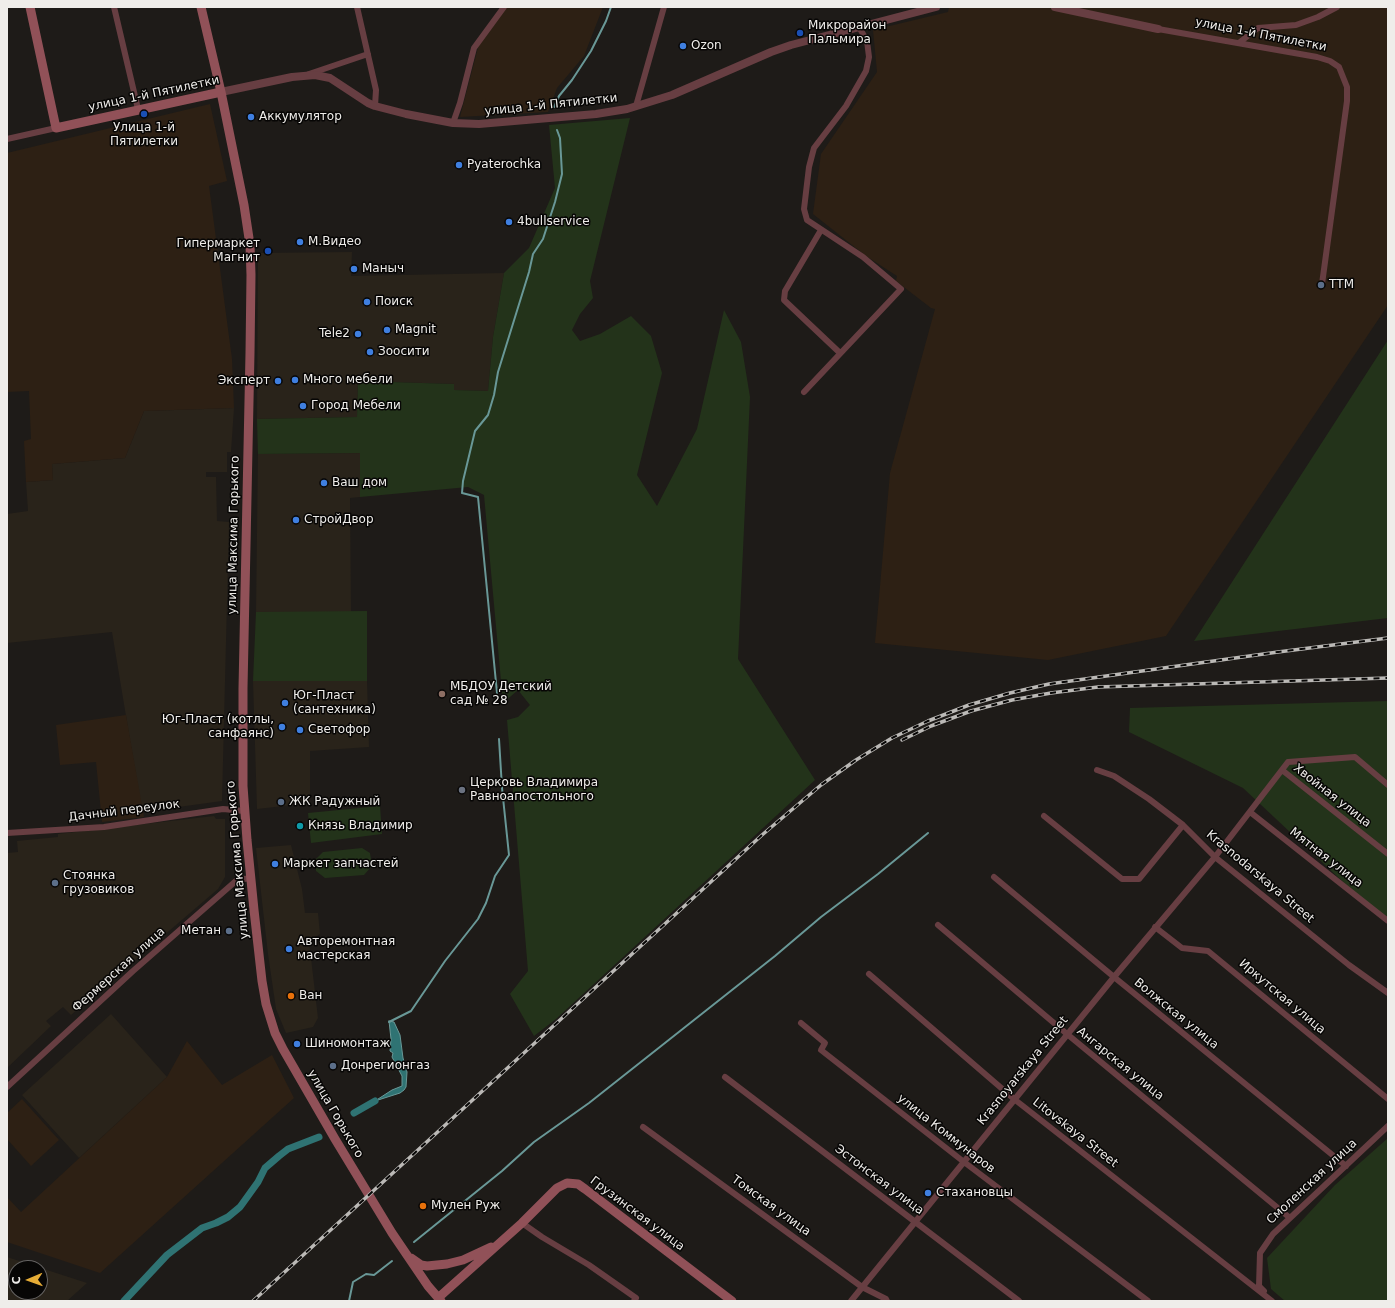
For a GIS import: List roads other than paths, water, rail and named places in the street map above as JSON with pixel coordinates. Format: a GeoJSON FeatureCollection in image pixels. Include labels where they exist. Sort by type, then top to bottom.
{"type":"FeatureCollection","features":[{"type":"Feature","properties":{"kind":"main road"},"geometry":{"type":"LineString","coordinates":[[30,7],[56,128]]}},
{"type":"Feature","properties":{"kind":"main road","name":"улица Максима Горького"},"geometry":{"type":"LineString","coordinates":[[201,7],[221,92],[244,205],[251,261],[243,748],[244,811],[262,981]]}},
{"type":"Feature","properties":{"kind":"main road","name":"улица 1-й Пятилетки"},"geometry":{"type":"LineString","coordinates":[[56,128],[221,92]]}},
{"type":"Feature","properties":{"kind":"main road","name":"улица Горького"},"geometry":{"type":"LineString","coordinates":[[262,981],[270,1020],[283,1049],[379,1212],[404,1251]]}},
{"type":"Feature","properties":{"kind":"main road","name":"Грузинская улица"},"geometry":{"type":"LineString","coordinates":[[439,1300],[522,1223],[557,1188],[567,1183],[578,1184],[585,1188],[732,1301]]}},
{"type":"Feature","properties":{"kind":"main road"},"geometry":{"type":"LineString","coordinates":[[404,1251],[413,1260],[420,1264],[435,1266],[462,1260],[491,1247],[506,1238]]}},
{"type":"Feature","properties":{"kind":"main road"},"geometry":{"type":"LineString","coordinates":[[404,1251],[439,1300]]}},
{"type":"Feature","properties":{"kind":"street"},"geometry":{"type":"LineString","coordinates":[[114,7],[138,109]]}},
{"type":"Feature","properties":{"kind":"street"},"geometry":{"type":"LineString","coordinates":[[357,7],[376,90],[376,106]]}},
{"type":"Feature","properties":{"kind":"street"},"geometry":{"type":"LineString","coordinates":[[453,123],[460,103],[474,48],[504,7]]}},
{"type":"Feature","properties":{"kind":"street"},"geometry":{"type":"LineString","coordinates":[[636,106],[664,7]]}},
{"type":"Feature","properties":{"kind":"street","name":"улица 1-й Пятилетки"},"geometry":{"type":"LineString","coordinates":[[306,75],[319,75],[330,78],[368,103],[376,106],[428,119],[453,123],[479,124],[562,118],[613,112],[636,106],[672,95],[771,52],[791,45],[936,7]]}},
{"type":"Feature","properties":{"kind":"street","name":"улица 1-й Пятилетки"},"geometry":{"type":"LineString","coordinates":[[1055,7],[1158,29],[1317,56],[1330,61],[1338,67],[1347,87],[1347,101],[1322,284]]}},
{"type":"Feature","properties":{"kind":"street"},"geometry":{"type":"LineString","coordinates":[[1240,42],[1258,28],[1296,25],[1318,17],[1338,7]]}},
{"type":"Feature","properties":{"kind":"street"},"geometry":{"type":"LineString","coordinates":[[804,392],[901,288],[863,257],[808,220],[804,209],[809,167],[814,148],[846,106],[866,71],[869,57],[867,41],[859,27]]}},
{"type":"Feature","properties":{"kind":"street","name":"улица 1-й Пятилетки"},"geometry":{"type":"LineString","coordinates":[[221,92],[306,75],[368,54]]}},
{"type":"Feature","properties":{"kind":"street","name":"улица 1-й Пятилетки"},"geometry":{"type":"LineString","coordinates":[[7,139],[56,128]]}},
{"type":"Feature","properties":{"kind":"street"},"geometry":{"type":"LineString","coordinates":[[821,230],[785,291],[784,300],[840,353]]}},
{"type":"Feature","properties":{"kind":"street","name":"Krasnoyarskaya Street"},"geometry":{"type":"LineString","coordinates":[[851,1301],[1114,976],[1215,857],[1288,762],[1355,757],[1388,785]]}},
{"type":"Feature","properties":{"kind":"street","name":"Krasnodarskaya Street"},"geometry":{"type":"LineString","coordinates":[[1097,770],[1114,776],[1149,799],[1183,825],[1215,857],[1350,965],[1388,993]]}},
{"type":"Feature","properties":{"kind":"street","name":"Хвойная улица"},"geometry":{"type":"LineString","coordinates":[[1282,770],[1388,854]]}},
{"type":"Feature","properties":{"kind":"street","name":"Дачный переулок"},"geometry":{"type":"LineString","coordinates":[[7,833],[104,827],[223,810],[244,811]]}},
{"type":"Feature","properties":{"kind":"street","name":"Мятная улица"},"geometry":{"type":"LineString","coordinates":[[1250,812],[1388,921]]}},
{"type":"Feature","properties":{"kind":"street"},"geometry":{"type":"LineString","coordinates":[[1044,816],[1122,879],[1139,879],[1183,825]]}},
{"type":"Feature","properties":{"kind":"street","name":"Волжская улица"},"geometry":{"type":"LineString","coordinates":[[994,877],[1346,1166]]}},
{"type":"Feature","properties":{"kind":"street","name":"Фермерская улица"},"geometry":{"type":"LineString","coordinates":[[7,1087],[133,971],[237,880],[251,878]]}},
{"type":"Feature","properties":{"kind":"street","name":"Ангарская улица"},"geometry":{"type":"LineString","coordinates":[[938,925],[1067,1034],[1290,1218]]}},
{"type":"Feature","properties":{"kind":"street","name":"Иркутская улица"},"geometry":{"type":"LineString","coordinates":[[1155,927],[1182,948],[1208,950],[1388,1099]]}},
{"type":"Feature","properties":{"kind":"street","name":"Litovskaya Street"},"geometry":{"type":"LineString","coordinates":[[869,974],[1014,1099],[1273,1301]]}},
{"type":"Feature","properties":{"kind":"street","name":"улица Коммунаров"},"geometry":{"type":"LineString","coordinates":[[801,1023],[825,1043],[821,1050],[964,1162],[1148,1301]]}},
{"type":"Feature","properties":{"kind":"street","name":"Эстонская улица"},"geometry":{"type":"LineString","coordinates":[[724,1077],[916,1221],[1018,1301]]}},
{"type":"Feature","properties":{"kind":"street","name":"Смоленская улица"},"geometry":{"type":"LineString","coordinates":[[1273,1301],[1259,1286],[1260,1253],[1272,1234],[1388,1126]]}},
{"type":"Feature","properties":{"kind":"street","name":"Томская улица"},"geometry":{"type":"LineString","coordinates":[[643,1127],[862,1287],[886,1299],[887,1301]]}},
{"type":"Feature","properties":{"kind":"street"},"geometry":{"type":"LineString","coordinates":[[522,1223],[542,1237],[589,1265],[636,1298],[634,1301]]}},
{"type":"Feature","properties":{"kind":"water"},"geometry":{"type":"Polygon","coordinates":[[[389,1021],[394,1022],[400,1035],[403,1058],[407,1072],[406,1087],[400,1093],[375,1101],[392,1090],[402,1086],[402,1076],[392,1057],[393,1053],[390,1051],[391,1039],[389,1021]]]}},
{"type":"Feature","properties":{"kind":"waterway"},"geometry":{"type":"LineString","coordinates":[[554,107],[559,96],[572,80],[591,51],[606,21],[611,7]]}},
{"type":"Feature","properties":{"kind":"waterway"},"geometry":{"type":"LineString","coordinates":[[497,693],[478,497],[462,493],[463,481],[475,431],[488,415],[494,395],[498,372],[529,272],[533,254],[543,239],[555,202],[562,174],[560,138],[557,130]]}},
{"type":"Feature","properties":{"kind":"waterway"},"geometry":{"type":"LineString","coordinates":[[389,1022],[411,1011],[445,961],[478,919],[486,903],[495,876],[509,855],[502,788],[499,739]]}},
{"type":"Feature","properties":{"kind":"waterway"},"geometry":{"type":"LineString","coordinates":[[414,1242],[502,1171],[534,1142],[589,1103],[928,833]]}},
{"type":"Feature","properties":{"kind":"waterway"},"geometry":{"type":"LineString","coordinates":[[354,1113],[375,1101]]}},
{"type":"Feature","properties":{"kind":"waterway"},"geometry":{"type":"LineString","coordinates":[[124,1301],[167,1255],[202,1228],[228,1217],[240,1207],[258,1182],[265,1168],[279,1156],[288,1149],[319,1137]]}},
{"type":"Feature","properties":{"kind":"waterway"},"geometry":{"type":"LineString","coordinates":[[349,1301],[353,1282],[366,1274],[374,1275],[392,1261]]}},
{"type":"Feature","properties":{"kind":"railway"},"geometry":{"type":"LineString","coordinates":[[253,1301],[762,835],[821,785],[856,760],[892,738],[928,721],[969,705],[1049,684],[1388,638]]}},
{"type":"Feature","properties":{"kind":"railway"},"geometry":{"type":"LineString","coordinates":[[902,740],[931,726],[971,711],[1012,700],[1098,687],[1388,678]]}},
{"type":"Feature","properties":{"kind":"place","name":"Микрорайон Пальмира"},"geometry":{"type":"Point","coordinates":[800,33]}},
{"type":"Feature","properties":{"kind":"place","name":"Ozon"},"geometry":{"type":"Point","coordinates":[683,46]}},
{"type":"Feature","properties":{"kind":"place","name":"Улица 1-й Пятилетки"},"geometry":{"type":"Point","coordinates":[144,114]}},
{"type":"Feature","properties":{"kind":"place","name":"Аккумулятор"},"geometry":{"type":"Point","coordinates":[251,117]}},
{"type":"Feature","properties":{"kind":"place","name":"Pyaterochka"},"geometry":{"type":"Point","coordinates":[459,165]}},
{"type":"Feature","properties":{"kind":"place","name":"4bullservice"},"geometry":{"type":"Point","coordinates":[509,222]}},
{"type":"Feature","properties":{"kind":"place","name":"М.Видео"},"geometry":{"type":"Point","coordinates":[300,242]}},
{"type":"Feature","properties":{"kind":"place","name":"Гипермаркет Магнит"},"geometry":{"type":"Point","coordinates":[268,251]}},
{"type":"Feature","properties":{"kind":"place","name":"Маныч"},"geometry":{"type":"Point","coordinates":[354,269]}},
{"type":"Feature","properties":{"kind":"place","name":"ТТМ"},"geometry":{"type":"Point","coordinates":[1321,285]}},
{"type":"Feature","properties":{"kind":"place","name":"Поиск"},"geometry":{"type":"Point","coordinates":[367,302]}},
{"type":"Feature","properties":{"kind":"place","name":"Magnit"},"geometry":{"type":"Point","coordinates":[387,330]}},
{"type":"Feature","properties":{"kind":"place","name":"Tele2"},"geometry":{"type":"Point","coordinates":[358,334]}},
{"type":"Feature","properties":{"kind":"place","name":"Зоосити"},"geometry":{"type":"Point","coordinates":[370,352]}},
{"type":"Feature","properties":{"kind":"place","name":"Много мебели"},"geometry":{"type":"Point","coordinates":[295,380]}},
{"type":"Feature","properties":{"kind":"place","name":"Эксперт"},"geometry":{"type":"Point","coordinates":[278,381]}},
{"type":"Feature","properties":{"kind":"place","name":"Город Мебели"},"geometry":{"type":"Point","coordinates":[303,406]}},
{"type":"Feature","properties":{"kind":"place","name":"Ваш дом"},"geometry":{"type":"Point","coordinates":[324,483]}},
{"type":"Feature","properties":{"kind":"place","name":"СтройДвор"},"geometry":{"type":"Point","coordinates":[296,520]}},
{"type":"Feature","properties":{"kind":"place","name":"МБДОУ Детский сад № 28"},"geometry":{"type":"Point","coordinates":[442,694]}},
{"type":"Feature","properties":{"kind":"place","name":"Юг-Пласт (сантехника)"},"geometry":{"type":"Point","coordinates":[285,703]}},
{"type":"Feature","properties":{"kind":"place","name":"Юг-Пласт (котлы, санфаянс)"},"geometry":{"type":"Point","coordinates":[282,727]}},
{"type":"Feature","properties":{"kind":"place","name":"Светофор"},"geometry":{"type":"Point","coordinates":[300,730]}},
{"type":"Feature","properties":{"kind":"place","name":"Церковь Владимира Равноапостольного"},"geometry":{"type":"Point","coordinates":[462,790]}},
{"type":"Feature","properties":{"kind":"place","name":"ЖК Радужный"},"geometry":{"type":"Point","coordinates":[281,802]}},
{"type":"Feature","properties":{"kind":"place","name":"Князь Владимир"},"geometry":{"type":"Point","coordinates":[300,826]}},
{"type":"Feature","properties":{"kind":"place","name":"Маркет запчастей"},"geometry":{"type":"Point","coordinates":[275,864]}},
{"type":"Feature","properties":{"kind":"place","name":"Стоянка грузовиков"},"geometry":{"type":"Point","coordinates":[55,883]}},
{"type":"Feature","properties":{"kind":"place","name":"Метан"},"geometry":{"type":"Point","coordinates":[229,931]}},
{"type":"Feature","properties":{"kind":"place","name":"Авторемонтная мастерская"},"geometry":{"type":"Point","coordinates":[289,949]}},
{"type":"Feature","properties":{"kind":"place","name":"Ван"},"geometry":{"type":"Point","coordinates":[291,996]}},
{"type":"Feature","properties":{"kind":"place","name":"Шиномонтаж"},"geometry":{"type":"Point","coordinates":[297,1044]}},
{"type":"Feature","properties":{"kind":"place","name":"Донрегионгаз"},"geometry":{"type":"Point","coordinates":[333,1066]}},
{"type":"Feature","properties":{"kind":"place","name":"Стахановцы"},"geometry":{"type":"Point","coordinates":[928,1193]}},
{"type":"Feature","properties":{"kind":"place","name":"Мулен Руж"},"geometry":{"type":"Point","coordinates":[423,1206]}}]}
